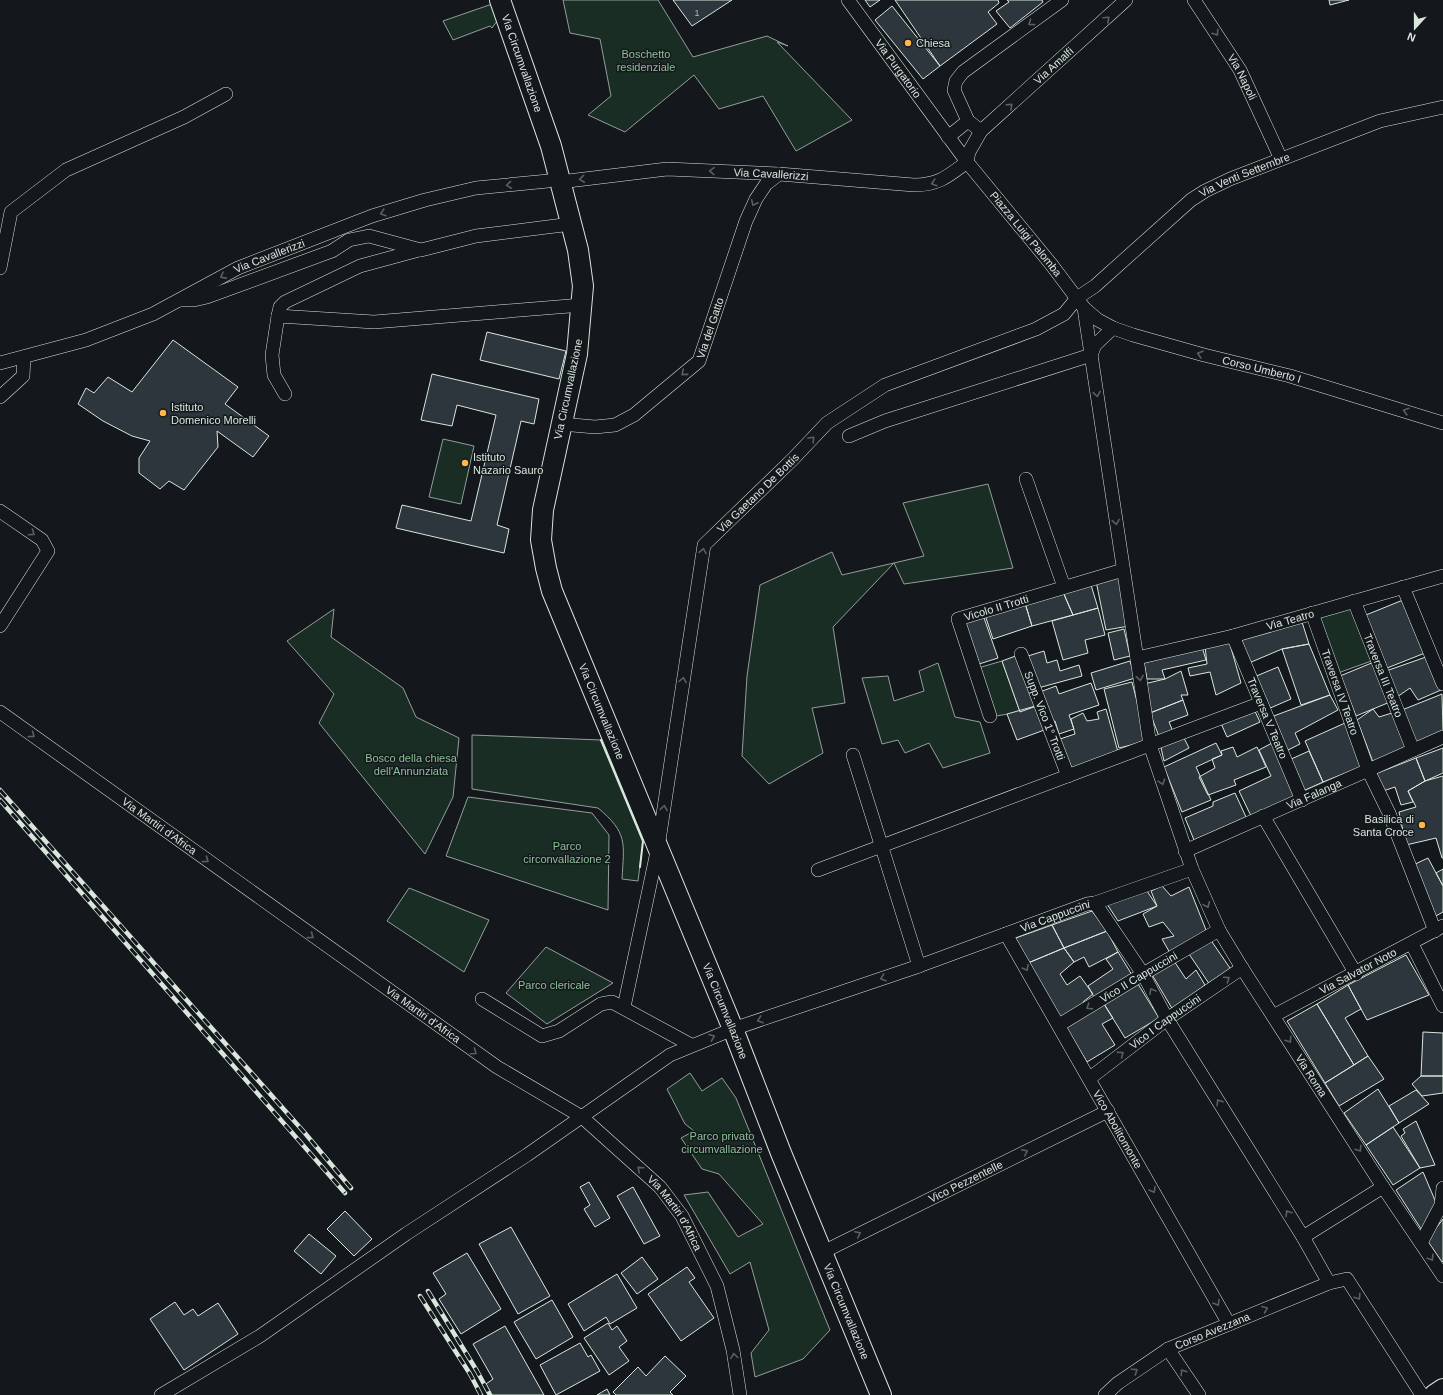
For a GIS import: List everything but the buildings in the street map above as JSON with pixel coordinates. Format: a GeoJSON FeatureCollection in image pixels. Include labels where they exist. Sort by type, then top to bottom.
{"type":"FeatureCollection","features":[{"type":"Feature","properties":{"kind":"main road","name":"Via Circumvallazione"},"geometry":{"type":"LineString","coordinates":[[500,0],[550,146],[578,250],[583,286],[577,354],[543,510],[541,540],[552,591],[733,1030],[781,1153],[881,1395]]}},
{"type":"Feature","properties":{"kind":"main road"},"geometry":{"type":"LineString","coordinates":[[1434,1395],[1443,1389]]}},
{"type":"Feature","properties":{"kind":"street","name":"Via Purgatorio"},"geometry":{"type":"LineString","coordinates":[[848,0],[967,162]]}},
{"type":"Feature","properties":{"kind":"street","name":"Via Amalfi"},"geometry":{"type":"LineString","coordinates":[[967,162],[969,152],[981,131],[1126,0]]}},
{"type":"Feature","properties":{"kind":"street","name":"Via Napoli"},"geometry":{"type":"LineString","coordinates":[[1194,0],[1240,70],[1281,159]]}},
{"type":"Feature","properties":{"kind":"street"},"geometry":{"type":"LineString","coordinates":[[981,131],[968,121],[957,100],[954,90],[956,81],[963,72],[1058,1]]}},
{"type":"Feature","properties":{"kind":"street"},"geometry":{"type":"LineString","coordinates":[[0,268],[10,212],[66,170],[184,118],[226,94]]}},
{"type":"Feature","properties":{"kind":"street","name":"Via Venti Settembre"},"geometry":{"type":"LineString","coordinates":[[1080,303],[1095,286],[1191,200],[1205,191],[1230,179],[1380,121],[1443,107]]}},
{"type":"Feature","properties":{"kind":"street"},"geometry":{"type":"LineString","coordinates":[[948,137],[968,121]]}},
{"type":"Feature","properties":{"kind":"street","name":"Via Cavallerizzi"},"geometry":{"type":"LineString","coordinates":[[568,181],[667,170],[779,174],[929,185],[942,180],[967,162]]}},
{"type":"Feature","properties":{"kind":"street","name":"Piazza Luigi Palomba"},"geometry":{"type":"LineString","coordinates":[[967,162],[1080,303]]}},
{"type":"Feature","properties":{"kind":"street","name":"Via del Gatto"},"geometry":{"type":"LineString","coordinates":[[561,424],[595,427],[615,426],[634,415],[699,361],[753,204],[766,184],[779,174]]}},
{"type":"Feature","properties":{"kind":"street","name":"Via Cavallerizzi"},"geometry":{"type":"LineString","coordinates":[[0,363],[86,340],[152,314],[238,268],[372,216],[425,200],[476,188],[548,181]]}},
{"type":"Feature","properties":{"kind":"street"},"geometry":{"type":"LineString","coordinates":[[285,394],[274,376],[272,355],[278,316],[280,308],[285,302],[360,266],[476,236],[571,224]]}},
{"type":"Feature","properties":{"kind":"street"},"geometry":{"type":"LineString","coordinates":[[177,300],[207,298],[332,251],[349,240],[355,238],[369,236],[421,250]]}},
{"type":"Feature","properties":{"kind":"street","name":"Corso Umberto I"},"geometry":{"type":"LineString","coordinates":[[1080,303],[1098,320],[1113,328],[1204,355],[1290,376],[1443,422]]}},
{"type":"Feature","properties":{"kind":"street","name":"Via Roma"},"geometry":{"type":"LineString","coordinates":[[1080,303],[1091,355],[1150,745],[1185,851],[1219,930],[1242,968],[1383,1187],[1443,1276]]}},
{"type":"Feature","properties":{"kind":"street","name":"Via Gaetano De Bottis"},"geometry":{"type":"LineString","coordinates":[[624,1007],[658,847],[704,545],[793,459],[827,423],[885,385],[1036,329],[1064,314],[1080,303]]}},
{"type":"Feature","properties":{"kind":"street"},"geometry":{"type":"LineString","coordinates":[[278,316],[374,322],[582,305]]}},
{"type":"Feature","properties":{"kind":"street"},"geometry":{"type":"LineString","coordinates":[[850,436],[885,422],[1091,355],[1095,345],[1113,328]]}},
{"type":"Feature","properties":{"kind":"street"},"geometry":{"type":"LineString","coordinates":[[0,397],[23,376],[24,357]]}},
{"type":"Feature","properties":{"kind":"street"},"geometry":{"type":"LineString","coordinates":[[1026,479],[1064,587]]}},
{"type":"Feature","properties":{"kind":"street"},"geometry":{"type":"LineString","coordinates":[[0,511],[42,540],[48,551],[0,626]]}},
{"type":"Feature","properties":{"kind":"street","name":"Vicolo II Trotti"},"geometry":{"type":"LineString","coordinates":[[990,716],[958,619],[1123,570]]}},
{"type":"Feature","properties":{"kind":"street","name":"Via Teatro"},"geometry":{"type":"LineString","coordinates":[[1137,658],[1233,636],[1443,576]]}},
{"type":"Feature","properties":{"kind":"street"},"geometry":{"type":"LineString","coordinates":[[1403,587],[1443,684]]}},
{"type":"Feature","properties":{"kind":"street","name":"Traversa III Teatro"},"geometry":{"type":"LineString","coordinates":[[1354,601],[1413,750]]}},
{"type":"Feature","properties":{"kind":"street","name":"Traversa IV Teatro"},"geometry":{"type":"LineString","coordinates":[[1312,613],[1368,770],[1389,813],[1439,929]]}},
{"type":"Feature","properties":{"kind":"street","name":"Traversa V Teatro"},"geometry":{"type":"LineString","coordinates":[[1233,636],[1302,800]]}},
{"type":"Feature","properties":{"kind":"street","name":"Supp. Vico 1° Trotti"},"geometry":{"type":"LineString","coordinates":[[1021,654],[1068,776]]}},
{"type":"Feature","properties":{"kind":"street"},"geometry":{"type":"LineString","coordinates":[[818,870],[1261,703]]}},
{"type":"Feature","properties":{"kind":"street","name":"Via Martiri d'Africa"},"geometry":{"type":"LineString","coordinates":[[0,712],[497,1067],[582,1117],[660,1187],[682,1216],[717,1286],[733,1350],[740,1395]]}},
{"type":"Feature","properties":{"kind":"street","name":"Via Falanga"},"geometry":{"type":"LineString","coordinates":[[1185,851],[1443,737]]}},
{"type":"Feature","properties":{"kind":"street"},"geometry":{"type":"LineString","coordinates":[[853,755],[919,966]]}},
{"type":"Feature","properties":{"kind":"street"},"geometry":{"type":"LineString","coordinates":[[1263,816],[1356,974]]}},
{"type":"Feature","properties":{"kind":"street","name":"Via Cappuccini"},"geometry":{"type":"LineString","coordinates":[[161,1395],[177,1391],[260,1336],[406,1234],[521,1160],[670,1055],[733,1030],[919,966],[1087,904],[1095,903],[1192,869]]}},
{"type":"Feature","properties":{"kind":"street"},"geometry":{"type":"LineString","coordinates":[[1095,903],[1143,974],[1167,1019],[1303,1237],[1329,1282],[1347,1280],[1422,1395]]}},
{"type":"Feature","properties":{"kind":"street","name":"Via Salvator Noto"},"geometry":{"type":"LineString","coordinates":[[1273,1016],[1356,974],[1439,929]]}},
{"type":"Feature","properties":{"kind":"street","name":"Vico II Cappuccini"},"geometry":{"type":"LineString","coordinates":[[1059,1025],[1219,930]]}},
{"type":"Feature","properties":{"kind":"street","name":"Vico Abolitomonte"},"geometry":{"type":"LineString","coordinates":[[1006,934],[1090,1078],[1229,1324]]}},
{"type":"Feature","properties":{"kind":"street"},"geometry":{"type":"LineString","coordinates":[[1412,944],[1443,1006]]}},
{"type":"Feature","properties":{"kind":"street","name":"Vico I Cappuccini"},"geometry":{"type":"LineString","coordinates":[[1090,1078],[1167,1019],[1242,968]]}},
{"type":"Feature","properties":{"kind":"street"},"geometry":{"type":"LineString","coordinates":[[482,999],[542,1036],[558,1032],[601,1004],[612,1002],[624,1007],[692,1045]]}},
{"type":"Feature","properties":{"kind":"street","name":"Vico Pezzentelle"},"geometry":{"type":"LineString","coordinates":[[823,1252],[1108,1111]]}},
{"type":"Feature","properties":{"kind":"street"},"geometry":{"type":"LineString","coordinates":[[1303,1237],[1383,1187]]}},
{"type":"Feature","properties":{"kind":"street"},"geometry":{"type":"LineString","coordinates":[[1421,1243],[1441,1205],[1443,1188]]}},
{"type":"Feature","properties":{"kind":"street","name":"Corso Avezzana"},"geometry":{"type":"LineString","coordinates":[[1105,1395],[1118,1383],[1168,1349],[1329,1282]]}},
{"type":"Feature","properties":{"kind":"street"},"geometry":{"type":"LineString","coordinates":[[1168,1349],[1199,1395]]}},
{"type":"Feature","properties":{"kind":"green space","name":"Boschetto residenziale"},"geometry":{"type":"Polygon","coordinates":[[[563,0],[658,0],[693,57],[767,36],[788,46],[777,42],[852,120],[796,151],[763,96],[719,109],[694,75],[625,132],[588,115],[611,96],[600,39],[570,33],[563,0]]]}},
{"type":"Feature","properties":{"kind":"green space"},"geometry":{"type":"Polygon","coordinates":[[[495,3],[500,17],[492,28],[490,26],[453,40],[443,21],[495,3]]]}},
{"type":"Feature","properties":{"kind":"green space"},"geometry":{"type":"Polygon","coordinates":[[[443,439],[474,446],[461,504],[429,497],[443,439]]]}},
{"type":"Feature","properties":{"kind":"green space"},"geometry":{"type":"Polygon","coordinates":[[[988,484],[1013,568],[904,584],[894,563],[833,627],[845,703],[812,708],[823,753],[769,784],[742,756],[747,676],[760,585],[832,552],[842,575],[924,556],[903,503],[988,484]]]}},
{"type":"Feature","properties":{"kind":"green space"},"geometry":{"type":"Polygon","coordinates":[[[1354,601],[1377,659],[1335,674],[1312,613],[1354,601]]]}},
{"type":"Feature","properties":{"kind":"green space","name":"Bosco della chiesa dell'Annunziata"},"geometry":{"type":"Polygon","coordinates":[[[334,609],[331,637],[403,688],[416,717],[459,738],[453,797],[425,854],[319,723],[334,694],[287,641],[334,609]]]}},
{"type":"Feature","properties":{"kind":"green space"},"geometry":{"type":"Polygon","coordinates":[[[1002,661],[1020,712],[996,716],[978,668],[1002,661]]]}},
{"type":"Feature","properties":{"kind":"green space"},"geometry":{"type":"Polygon","coordinates":[[[938,663],[955,717],[980,722],[990,753],[943,768],[929,743],[905,753],[898,740],[882,744],[862,678],[888,676],[894,701],[924,691],[919,671],[938,663]]]}},
{"type":"Feature","properties":{"kind":"green space"},"geometry":{"type":"Polygon","coordinates":[[[472,735],[601,740],[643,841],[638,881],[622,879],[622,839],[615,825],[598,808],[472,789],[472,735]]]}},
{"type":"Feature","properties":{"kind":"green space","name":"Parco circonvallazione 2"},"geometry":{"type":"Polygon","coordinates":[[[468,797],[592,813],[609,835],[608,910],[446,856],[468,797]]]}},
{"type":"Feature","properties":{"kind":"green space"},"geometry":{"type":"Polygon","coordinates":[[[409,888],[489,920],[464,972],[387,921],[409,888]]]}},
{"type":"Feature","properties":{"kind":"green space","name":"Parco clericale"},"geometry":{"type":"Polygon","coordinates":[[[546,947],[613,983],[547,1024],[506,993],[546,947]]]}},
{"type":"Feature","properties":{"kind":"green space","name":"Parco privato circumvallazione"},"geometry":{"type":"Polygon","coordinates":[[[690,1073],[702,1091],[722,1078],[736,1098],[830,1330],[803,1359],[755,1377],[751,1353],[769,1330],[750,1262],[730,1274],[684,1195],[708,1192],[738,1237],[763,1224],[719,1174],[702,1169],[681,1138],[694,1131],[685,1124],[667,1089],[690,1073]]]}},
{"type":"Feature","properties":{"kind":"railway"},"geometry":{"type":"LineString","coordinates":[[0,790],[304,1132],[351,1188]]}},
{"type":"Feature","properties":{"kind":"railway"},"geometry":{"type":"LineString","coordinates":[[0,800],[345,1193]]}},
{"type":"Feature","properties":{"kind":"railway"},"geometry":{"type":"LineString","coordinates":[[428,1291],[490,1395]]}},
{"type":"Feature","properties":{"kind":"railway"},"geometry":{"type":"LineString","coordinates":[[420,1296],[470,1374],[481,1395]]}},
{"type":"Feature","properties":{"kind":"wall"},"geometry":{"type":"LineString","coordinates":[[601,740],[643,841],[640,867]]}},
{"type":"Feature","properties":{"kind":"place","name":"Chiesa"},"geometry":{"type":"Point","coordinates":[908,43]}},
{"type":"Feature","properties":{"kind":"place","name":"Istituto Domenico Morelli"},"geometry":{"type":"Point","coordinates":[163,413]}},
{"type":"Feature","properties":{"kind":"place","name":"Istituto Nazario Sauro"},"geometry":{"type":"Point","coordinates":[465,463]}},
{"type":"Feature","properties":{"kind":"place","name":"Basilica di Santa Croce"},"geometry":{"type":"Point","coordinates":[1422,825]}}]}
